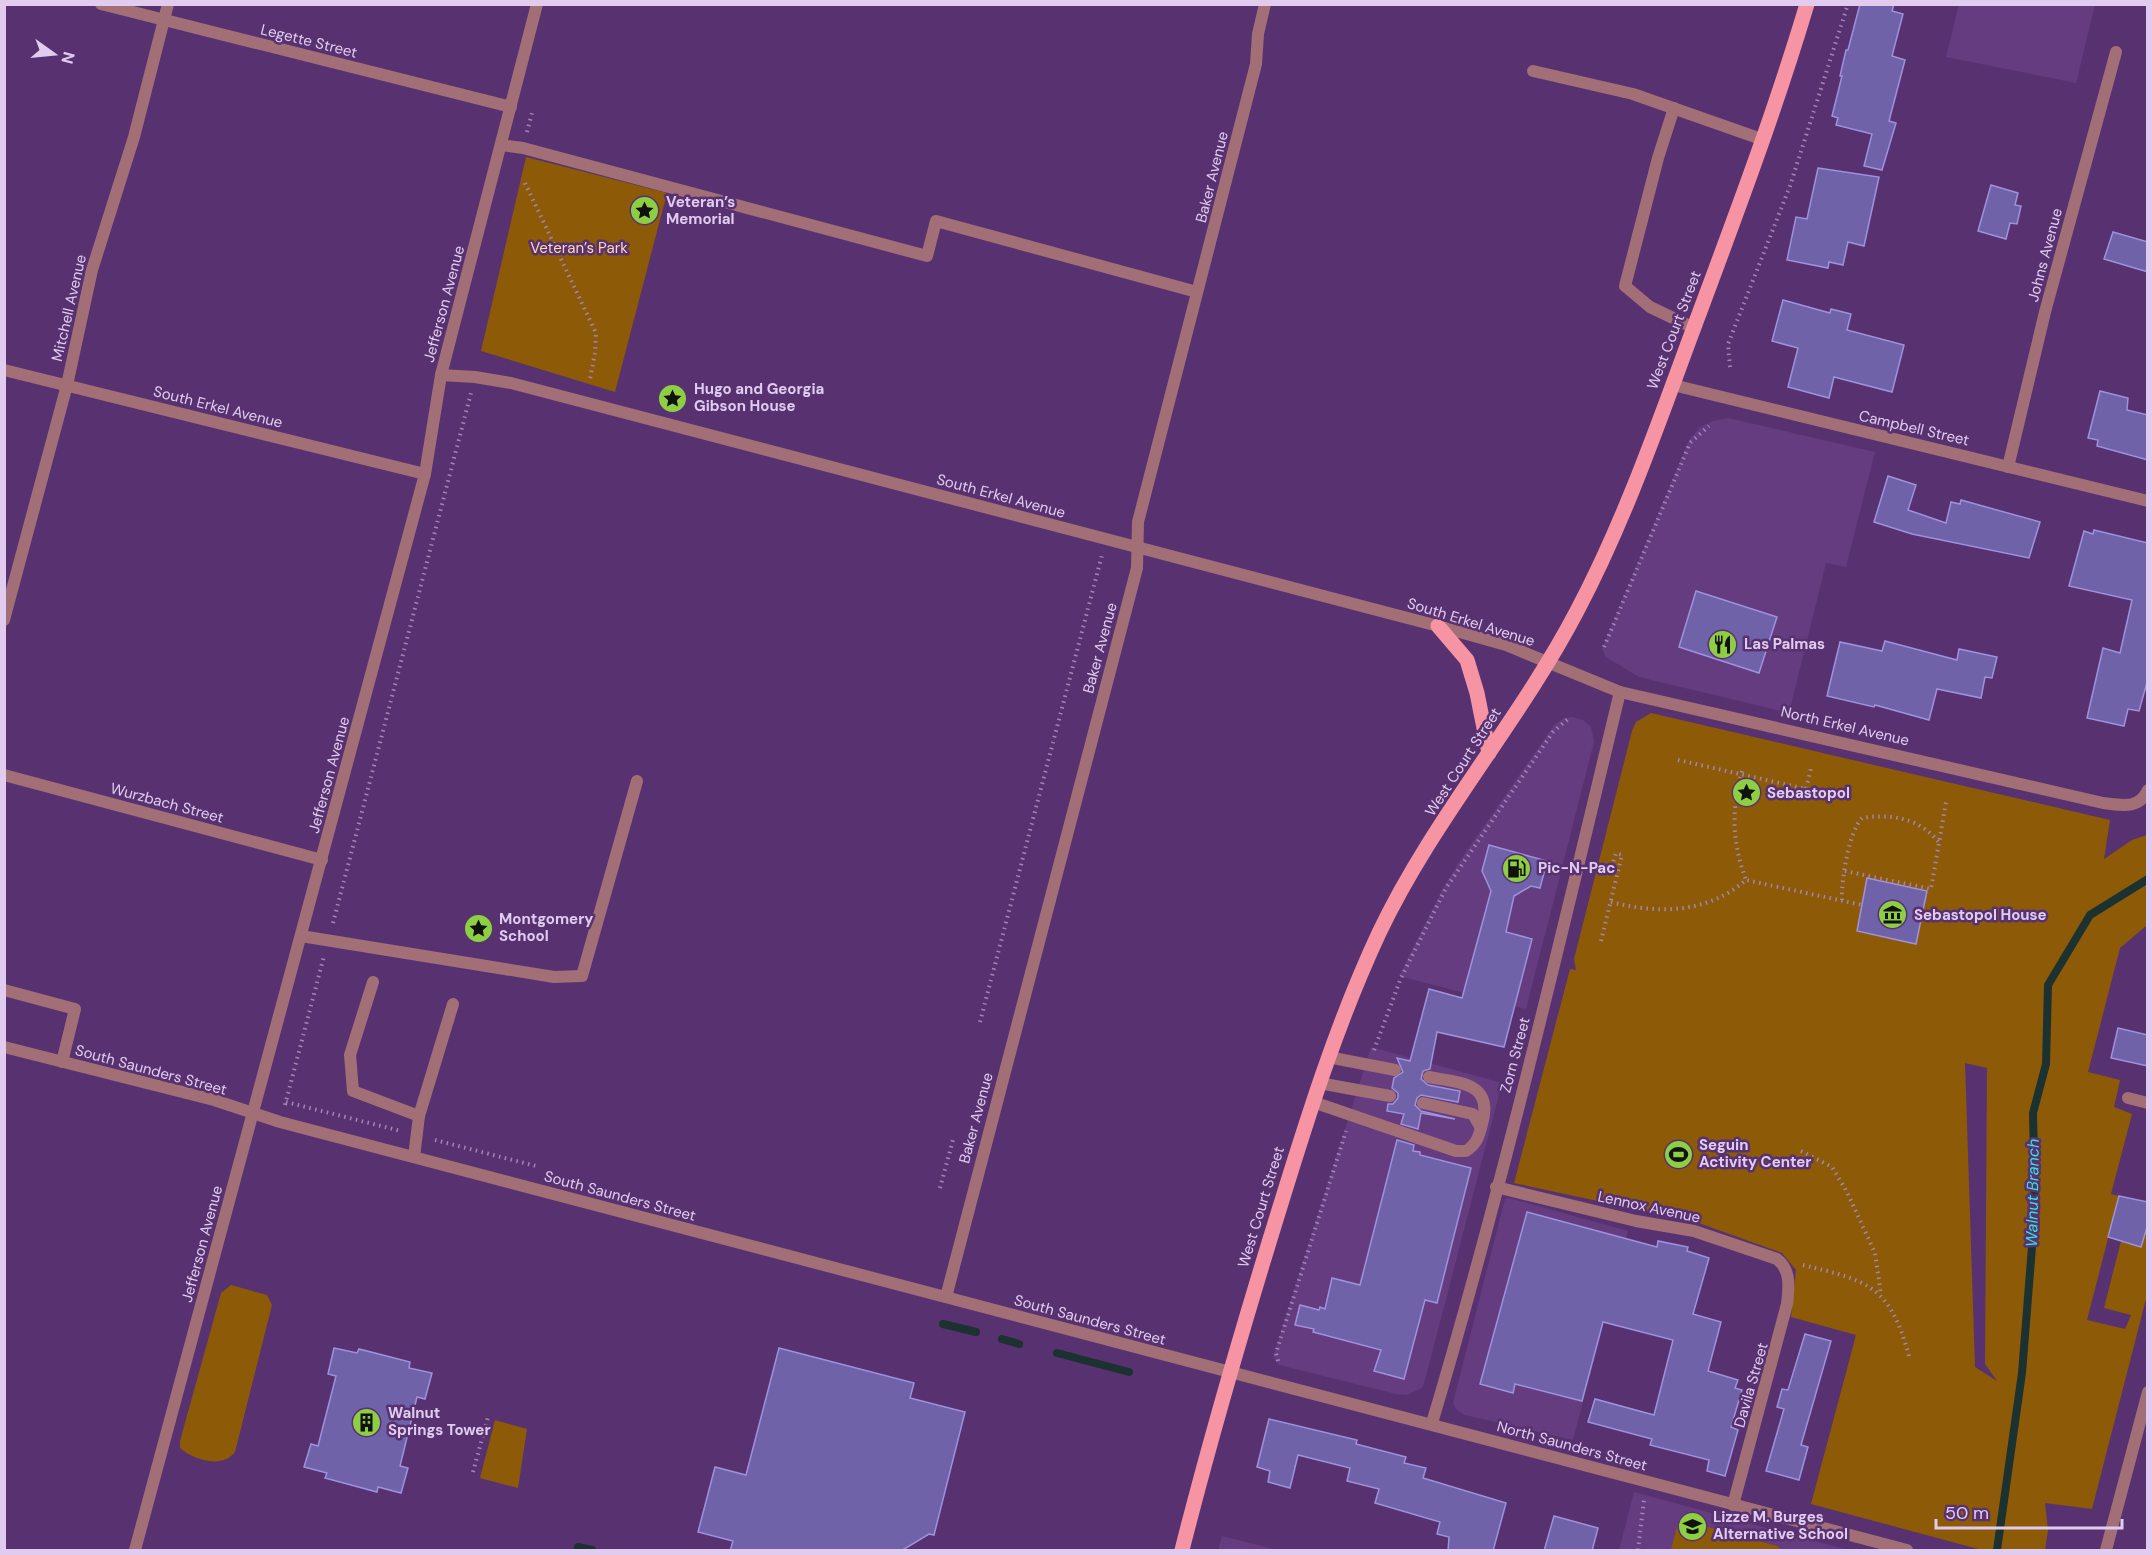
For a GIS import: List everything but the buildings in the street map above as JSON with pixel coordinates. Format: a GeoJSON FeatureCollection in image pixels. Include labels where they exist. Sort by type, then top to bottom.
{"type":"FeatureCollection","features":[{"type":"Feature","properties":{"kind":"main road","name":"West Court Street"},"geometry":{"type":"LineString","coordinates":[[1182,1551],[1229,1371],[1328,1057],[1382,929],[1417,866],[1549,663],[1580,606],[1607,547],[1673,385],[1764,140],[1807,4]]}},
{"type":"Feature","properties":{"kind":"main road"},"geometry":{"type":"LineString","coordinates":[[1438,626],[1467,660],[1478,693],[1489,753]]}},
{"type":"Feature","properties":{"kind":"street","name":"Legette Street"},"geometry":{"type":"LineString","coordinates":[[101,4],[510,107]]}},
{"type":"Feature","properties":{"kind":"street","name":"Mitchell Avenue"},"geometry":{"type":"LineString","coordinates":[[4,620],[67,385],[92,270],[134,137],[168,4]]}},
{"type":"Feature","properties":{"kind":"street","name":"Jefferson Avenue"},"geometry":{"type":"LineString","coordinates":[[135,1551],[425,474],[441,375],[537,4]]}},
{"type":"Feature","properties":{"kind":"street","name":"Baker Avenue"},"geometry":{"type":"LineString","coordinates":[[946,1297],[1137,568],[1138,522],[1256,64],[1258,34],[1265,4]]}},
{"type":"Feature","properties":{"kind":"street","name":"Johns Avenue"},"geometry":{"type":"LineString","coordinates":[[2008,467],[2045,312],[2116,52]]}},
{"type":"Feature","properties":{"kind":"street"},"geometry":{"type":"LineString","coordinates":[[1533,71],[1633,94],[1764,140]]}},
{"type":"Feature","properties":{"kind":"street"},"geometry":{"type":"LineString","coordinates":[[1674,108],[1658,158],[1625,286],[1650,307],[1694,328]]}},
{"type":"Feature","properties":{"kind":"street"},"geometry":{"type":"LineString","coordinates":[[501,145],[524,148],[927,256],[936,221],[1197,292]]}},
{"type":"Feature","properties":{"kind":"street","name":"South Erkel Avenue"},"geometry":{"type":"LineString","coordinates":[[4,370],[425,474]]}},
{"type":"Feature","properties":{"kind":"street","name":"South Erkel Avenue"},"geometry":{"type":"LineString","coordinates":[[441,375],[475,377],[511,384],[1438,626],[1506,645],[1549,663]]}},
{"type":"Feature","properties":{"kind":"street","name":"Campbell Street"},"geometry":{"type":"LineString","coordinates":[[1673,385],[2148,501]]}},
{"type":"Feature","properties":{"kind":"street","name":"North Erkel Avenue"},"geometry":{"type":"LineString","coordinates":[[1549,663],[1620,692],[2103,803],[2126,806],[2137,804],[2148,790]]}},
{"type":"Feature","properties":{"kind":"street","name":"Zorn Street"},"geometry":{"type":"LineString","coordinates":[[1432,1423],[1554,967],[1620,692]]}},
{"type":"Feature","properties":{"kind":"street","name":"Wurzbach Street"},"geometry":{"type":"LineString","coordinates":[[4,775],[322,860]]}},
{"type":"Feature","properties":{"kind":"street"},"geometry":{"type":"LineString","coordinates":[[301,936],[554,977],[582,976],[637,781]]}},
{"type":"Feature","properties":{"kind":"street"},"geometry":{"type":"LineString","coordinates":[[373,982],[351,1056],[353,1091],[419,1116]]}},
{"type":"Feature","properties":{"kind":"street"},"geometry":{"type":"LineString","coordinates":[[4,990],[75,1009],[62,1062]]}},
{"type":"Feature","properties":{"kind":"street"},"geometry":{"type":"LineString","coordinates":[[414,1157],[419,1116],[453,1004]]}},
{"type":"Feature","properties":{"kind":"street","name":"South Saunders Street"},"geometry":{"type":"LineString","coordinates":[[4,1047],[214,1100],[253,1115],[1229,1371]]}},
{"type":"Feature","properties":{"kind":"street"},"geometry":{"type":"LineString","coordinates":[[1328,1057],[1395,1070]]}},
{"type":"Feature","properties":{"kind":"street"},"geometry":{"type":"LineString","coordinates":[[1313,1102],[1456,1151],[1466,1151],[1478,1140],[1485,1102],[1468,1084],[1429,1077]]}},
{"type":"Feature","properties":{"kind":"street"},"geometry":{"type":"LineString","coordinates":[[1319,1083],[1390,1096]]}},
{"type":"Feature","properties":{"kind":"street"},"geometry":{"type":"LineString","coordinates":[[2128,1098],[2148,1103]]}},
{"type":"Feature","properties":{"kind":"street"},"geometry":{"type":"LineString","coordinates":[[1424,1103],[1473,1114],[1481,1128]]}},
{"type":"Feature","properties":{"kind":"street","name":"Lennox Avenue"},"geometry":{"type":"LineString","coordinates":[[1496,1187],[1636,1221],[1694,1231],[1777,1259]]}},
{"type":"Feature","properties":{"kind":"street","name":"Davila Street"},"geometry":{"type":"LineString","coordinates":[[1733,1505],[1782,1328],[1788,1295],[1787,1272],[1784,1264],[1777,1259]]}},
{"type":"Feature","properties":{"kind":"street","name":"North Saunders Street"},"geometry":{"type":"LineString","coordinates":[[1229,1371],[1432,1423],[1906,1551]]}},
{"type":"Feature","properties":{"kind":"street"},"geometry":{"type":"LineString","coordinates":[[2106,1551],[2148,1392]]}},
{"type":"Feature","properties":{"kind":"path"},"geometry":{"type":"LineString","coordinates":[[1730,366],[1728,344],[1790,186],[1848,4]]}},
{"type":"Feature","properties":{"kind":"path"},"geometry":{"type":"LineString","coordinates":[[525,183],[596,333],[590,379]]}},
{"type":"Feature","properties":{"kind":"path"},"geometry":{"type":"LineString","coordinates":[[286,1102],[475,377]]}},
{"type":"Feature","properties":{"kind":"path"},"geometry":{"type":"LineString","coordinates":[[1604,647],[1690,443],[1709,426]]}},
{"type":"Feature","properties":{"kind":"path"},"geometry":{"type":"LineString","coordinates":[[980,1022],[1105,539]]}},
{"type":"Feature","properties":{"kind":"path"},"geometry":{"type":"LineString","coordinates":[[1368,1065],[1401,978],[1446,888],[1552,732],[1568,720]]}},
{"type":"Feature","properties":{"kind":"path"},"geometry":{"type":"LineString","coordinates":[[1678,760],[1741,772],[1806,789],[1812,765]]}},
{"type":"Feature","properties":{"kind":"path"},"geometry":{"type":"LineString","coordinates":[[1741,772],[1733,824],[1738,859],[1746,880]]}},
{"type":"Feature","properties":{"kind":"path"},"geometry":{"type":"LineString","coordinates":[[1845,871],[1931,889],[1946,802]]}},
{"type":"Feature","properties":{"kind":"path"},"geometry":{"type":"LineString","coordinates":[[1842,900],[1845,871],[1856,824],[1862,818],[1912,821],[1922,825],[1940,844]]}},
{"type":"Feature","properties":{"kind":"path"},"geometry":{"type":"LineString","coordinates":[[1601,941],[1622,855],[1616,853],[1613,863]]}},
{"type":"Feature","properties":{"kind":"path"},"geometry":{"type":"LineString","coordinates":[[1611,902],[1652,911],[1687,908],[1723,896],[1746,880],[1862,905]]}},
{"type":"Feature","properties":{"kind":"path"},"geometry":{"type":"LineString","coordinates":[[1278,1361],[1276,1353],[1351,1115]]}},
{"type":"Feature","properties":{"kind":"path"},"geometry":{"type":"LineString","coordinates":[[940,1188],[954,1136]]}},
{"type":"Feature","properties":{"kind":"path"},"geometry":{"type":"LineString","coordinates":[[1801,1151],[1832,1167],[1847,1192],[1875,1253],[1881,1294],[1903,1335],[1909,1356]]}},
{"type":"Feature","properties":{"kind":"path"},"geometry":{"type":"LineString","coordinates":[[1777,1259],[1848,1276],[1868,1284],[1881,1294]]}},
{"type":"Feature","properties":{"kind":"path"},"geometry":{"type":"LineString","coordinates":[[473,1472],[488,1417]]}},
{"type":"Feature","properties":{"kind":"path"},"geometry":{"type":"LineString","coordinates":[[1638,1551],[1643,1506],[1650,1482]]}},
{"type":"Feature","properties":{"kind":"shaded area"},"geometry":{"type":"Polygon","coordinates":[[[1959,4],[2095,5],[2076,83],[1946,57],[1959,4]]]}},
{"type":"Feature","properties":{"kind":"shaded area"},"geometry":{"type":"Polygon","coordinates":[[[1728,418],[1875,452],[1846,567],[1826,563],[1789,713],[1639,677],[1606,657],[1602,649],[1689,440],[1700,427],[1728,418]]]}},
{"type":"Feature","properties":{"kind":"shaded area"},"geometry":{"type":"Polygon","coordinates":[[[1572,717],[1583,720],[1591,727],[1594,742],[1526,1009],[1399,976],[1442,890],[1461,859],[1555,724],[1564,718],[1572,717]]]}},
{"type":"Feature","properties":{"kind":"shaded area"},"geometry":{"type":"Polygon","coordinates":[[[1371,1047],[1502,1083],[1425,1380],[1422,1388],[1407,1395],[1279,1365],[1273,1357],[1371,1047]]]}},
{"type":"Feature","properties":{"kind":"shaded area"},"geometry":{"type":"Polygon","coordinates":[[[1509,1198],[1628,1231],[1573,1440],[1465,1415],[1457,1410],[1453,1403],[1505,1199],[1509,1198]]]}},
{"type":"Feature","properties":{"kind":"shaded area","name":"Lizze M. Burges Alternative School"},"geometry":{"type":"Polygon","coordinates":[[[1634,1492],[1848,1550],[1619,1550],[1634,1492]]]}},
{"type":"Feature","properties":{"kind":"shaded area"},"geometry":{"type":"Polygon","coordinates":[[[1222,1536],[1278,1550],[1218,1550],[1222,1536]]]}},
{"type":"Feature","properties":{"kind":"green space","name":"Veteran’s Park"},"geometry":{"type":"Polygon","coordinates":[[[526,157],[667,193],[615,392],[481,351],[526,157]]]}},
{"type":"Feature","properties":{"kind":"green space"},"geometry":{"type":"Polygon","coordinates":[[[1651,713],[2110,820],[2104,859],[2132,840],[2147,835],[2147,925],[2120,948],[2088,1072],[2120,1080],[2114,1107],[2132,1114],[2111,1194],[2119,1196],[2087,1320],[2125,1329],[2131,1315],[2104,1308],[2121,1241],[2141,1247],[2147,1219],[2147,1295],[2092,1509],[2045,1503],[2048,1530],[2045,1550],[1982,1550],[1811,1504],[1856,1335],[1791,1317],[1796,1270],[1782,1253],[1696,1222],[1514,1183],[1570,969],[1576,970],[1574,959],[1636,722],[1651,713]],[[1965,1063],[1975,1367],[1997,1381],[1985,1364],[1987,1068],[1965,1063]]]}},
{"type":"Feature","properties":{"kind":"green space"},"geometry":{"type":"Polygon","coordinates":[[[231,1285],[267,1295],[272,1305],[235,1452],[223,1460],[208,1461],[180,1448],[180,1441],[221,1293],[231,1285]]]}},
{"type":"Feature","properties":{"kind":"green space"},"geometry":{"type":"Polygon","coordinates":[[[495,1420],[527,1429],[518,1488],[480,1478],[495,1420]]]}},
{"type":"Feature","properties":{"kind":"green space"},"geometry":{"type":"Polygon","coordinates":[[[1679,1519],[1777,1546],[1782,1550],[1671,1550],[1679,1519]]]}},
{"type":"Feature","properties":{"kind":"waterway","name":"Walnut Branch"},"geometry":{"type":"LineString","coordinates":[[1997,1550],[2022,1373],[2035,1209],[2033,1113],[2046,1064],[2048,985],[2090,915],[2148,879]]}},
{"type":"Feature","properties":{"kind":"waterway"},"geometry":{"type":"LineString","coordinates":[[943,1324],[976,1332]]}},
{"type":"Feature","properties":{"kind":"waterway"},"geometry":{"type":"LineString","coordinates":[[1002,1339],[1019,1344]]}},
{"type":"Feature","properties":{"kind":"waterway"},"geometry":{"type":"LineString","coordinates":[[1057,1353],[1129,1372]]}},
{"type":"Feature","properties":{"kind":"waterway"},"geometry":{"type":"LineString","coordinates":[[578,1547],[592,1550]]}},
{"type":"Feature","properties":{"kind":"place","name":"Veteran’s Memorial"},"geometry":{"type":"Point","coordinates":[645,211]}},
{"type":"Feature","properties":{"kind":"place","name":"Hugo and Georgia Gibson House"},"geometry":{"type":"Point","coordinates":[673,398]}},
{"type":"Feature","properties":{"kind":"place","name":"Las Palmas"},"geometry":{"type":"Point","coordinates":[1723,644]}},
{"type":"Feature","properties":{"kind":"place","name":"Sebastopol"},"geometry":{"type":"Point","coordinates":[1746,793]}},
{"type":"Feature","properties":{"kind":"place","name":"Pic-N-Pac"},"geometry":{"type":"Point","coordinates":[1517,868]}},
{"type":"Feature","properties":{"kind":"place","name":"Sebastopol House"},"geometry":{"type":"Point","coordinates":[1893,915]}},
{"type":"Feature","properties":{"kind":"place","name":"Montgomery School"},"geometry":{"type":"Point","coordinates":[478,928]}},
{"type":"Feature","properties":{"kind":"place","name":"Seguin Activity Center"},"geometry":{"type":"Point","coordinates":[1678,1154]}},
{"type":"Feature","properties":{"kind":"place","name":"Walnut Springs Tower"},"geometry":{"type":"Point","coordinates":[367,1422]}},
{"type":"Feature","properties":{"kind":"place","name":"Lizze M. Burges Alternative School"},"geometry":{"type":"Point","coordinates":[1692,1526]}}]}
